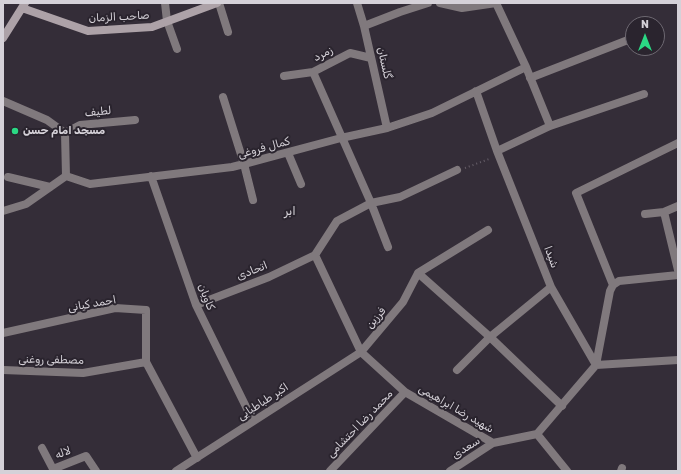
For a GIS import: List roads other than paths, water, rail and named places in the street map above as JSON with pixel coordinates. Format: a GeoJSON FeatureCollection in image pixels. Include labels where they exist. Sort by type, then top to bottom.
{"type":"FeatureCollection","features":[{"type":"Feature","properties":{"kind":"street"},"geometry":{"type":"LineString","coordinates":[[165,3],[167,21],[177,49]]}},
{"type":"Feature","properties":{"kind":"street"},"geometry":{"type":"LineString","coordinates":[[218,3],[228,32]]}},
{"type":"Feature","properties":{"kind":"street","name":"صاحب الزمان"},"geometry":{"type":"LineString","coordinates":[[21,5],[88,31],[152,27],[218,3]]}},
{"type":"Feature","properties":{"kind":"street","name":"گلستان"},"geometry":{"type":"LineString","coordinates":[[357,3],[372,58],[387,128]]}},
{"type":"Feature","properties":{"kind":"street"},"geometry":{"type":"LineString","coordinates":[[364,26],[428,3]]}},
{"type":"Feature","properties":{"kind":"street"},"geometry":{"type":"LineString","coordinates":[[440,3],[462,8],[496,3],[526,66],[550,126]]}},
{"type":"Feature","properties":{"kind":"street"},"geometry":{"type":"LineString","coordinates":[[3,38],[21,5]]}},
{"type":"Feature","properties":{"kind":"street"},"geometry":{"type":"LineString","coordinates":[[530,78],[625,41]]}},
{"type":"Feature","properties":{"kind":"street","name":"زمرد"},"geometry":{"type":"LineString","coordinates":[[284,76],[312,72],[350,53],[372,58]]}},
{"type":"Feature","properties":{"kind":"street","name":"کمال فروغی"},"geometry":{"type":"LineString","coordinates":[[66,176],[90,184],[244,164],[341,138],[387,128],[432,113],[526,66]]}},
{"type":"Feature","properties":{"kind":"street"},"geometry":{"type":"LineString","coordinates":[[312,72],[372,203],[388,247]]}},
{"type":"Feature","properties":{"kind":"street","name":"شیدا"},"geometry":{"type":"LineString","coordinates":[[476,91],[497,151],[551,287],[596,365]]}},
{"type":"Feature","properties":{"kind":"street"},"geometry":{"type":"LineString","coordinates":[[497,151],[550,126],[644,94]]}},
{"type":"Feature","properties":{"kind":"street"},"geometry":{"type":"LineString","coordinates":[[223,97],[244,164],[253,200]]}},
{"type":"Feature","properties":{"kind":"street"},"geometry":{"type":"LineString","coordinates":[[3,101],[47,120],[65,133],[66,176],[26,204],[3,211]]}},
{"type":"Feature","properties":{"kind":"street","name":"لطیف"},"geometry":{"type":"LineString","coordinates":[[65,133],[80,125],[135,120]]}},
{"type":"Feature","properties":{"kind":"street"},"geometry":{"type":"LineString","coordinates":[[613,285],[576,193],[678,143]]}},
{"type":"Feature","properties":{"kind":"street"},"geometry":{"type":"LineString","coordinates":[[288,153],[300,184]]}},
{"type":"Feature","properties":{"kind":"street"},"geometry":{"type":"LineString","coordinates":[[315,255],[337,221],[372,203],[400,197],[457,170]]}},
{"type":"Feature","properties":{"kind":"street","name":"کاویان"},"geometry":{"type":"LineString","coordinates":[[150,176],[196,305],[253,421]]}},
{"type":"Feature","properties":{"kind":"street"},"geometry":{"type":"LineString","coordinates":[[8,177],[50,187]]}},
{"type":"Feature","properties":{"kind":"street"},"geometry":{"type":"LineString","coordinates":[[645,214],[664,212],[678,206]]}},
{"type":"Feature","properties":{"kind":"street"},"geometry":{"type":"LineString","coordinates":[[664,212],[678,270]]}},
{"type":"Feature","properties":{"kind":"street"},"geometry":{"type":"LineString","coordinates":[[488,230],[418,273],[562,406]]}},
{"type":"Feature","properties":{"kind":"street","name":"اتحادی"},"geometry":{"type":"LineString","coordinates":[[196,305],[269,277],[315,255]]}},
{"type":"Feature","properties":{"kind":"street","name":"فرزین"},"geometry":{"type":"LineString","coordinates":[[315,255],[361,352],[403,302],[418,273]]}},
{"type":"Feature","properties":{"kind":"street"},"geometry":{"type":"LineString","coordinates":[[567,471],[537,434],[596,365],[610,291],[613,285],[619,281],[678,275]]}},
{"type":"Feature","properties":{"kind":"street"},"geometry":{"type":"LineString","coordinates":[[457,370],[490,338],[551,287]]}},
{"type":"Feature","properties":{"kind":"street","name":"احمد کیانی"},"geometry":{"type":"LineString","coordinates":[[3,333],[115,308],[146,310],[146,362],[197,458]]}},
{"type":"Feature","properties":{"kind":"street","name":"شهید رضا ابراهیمی"},"geometry":{"type":"LineString","coordinates":[[361,352],[405,392],[493,443],[537,434]]}},
{"type":"Feature","properties":{"kind":"street","name":"اکبر طباطبایی"},"geometry":{"type":"LineString","coordinates":[[182,470],[197,458],[253,421],[361,352]]}},
{"type":"Feature","properties":{"kind":"street"},"geometry":{"type":"LineString","coordinates":[[596,365],[678,360]]}},
{"type":"Feature","properties":{"kind":"street","name":"مصطفی روغنی"},"geometry":{"type":"LineString","coordinates":[[3,370],[83,373],[146,362]]}},
{"type":"Feature","properties":{"kind":"street","name":"محمد رضا احتشامی"},"geometry":{"type":"LineString","coordinates":[[330,471],[405,392]]}},
{"type":"Feature","properties":{"kind":"street","name":"سعدی"},"geometry":{"type":"LineString","coordinates":[[450,471],[493,443]]}},
{"type":"Feature","properties":{"kind":"street","name":"لاله"},"geometry":{"type":"LineString","coordinates":[[42,448],[53,469],[86,456],[96,471]]}},
{"type":"Feature","properties":{"kind":"place","name":"مسجد امام حسن"},"geometry":{"type":"Point","coordinates":[15,131]}},
{"type":"Feature","properties":{"kind":"district","name":"ابر"},"geometry":{"type":"Point","coordinates":[290,212]}}]}
